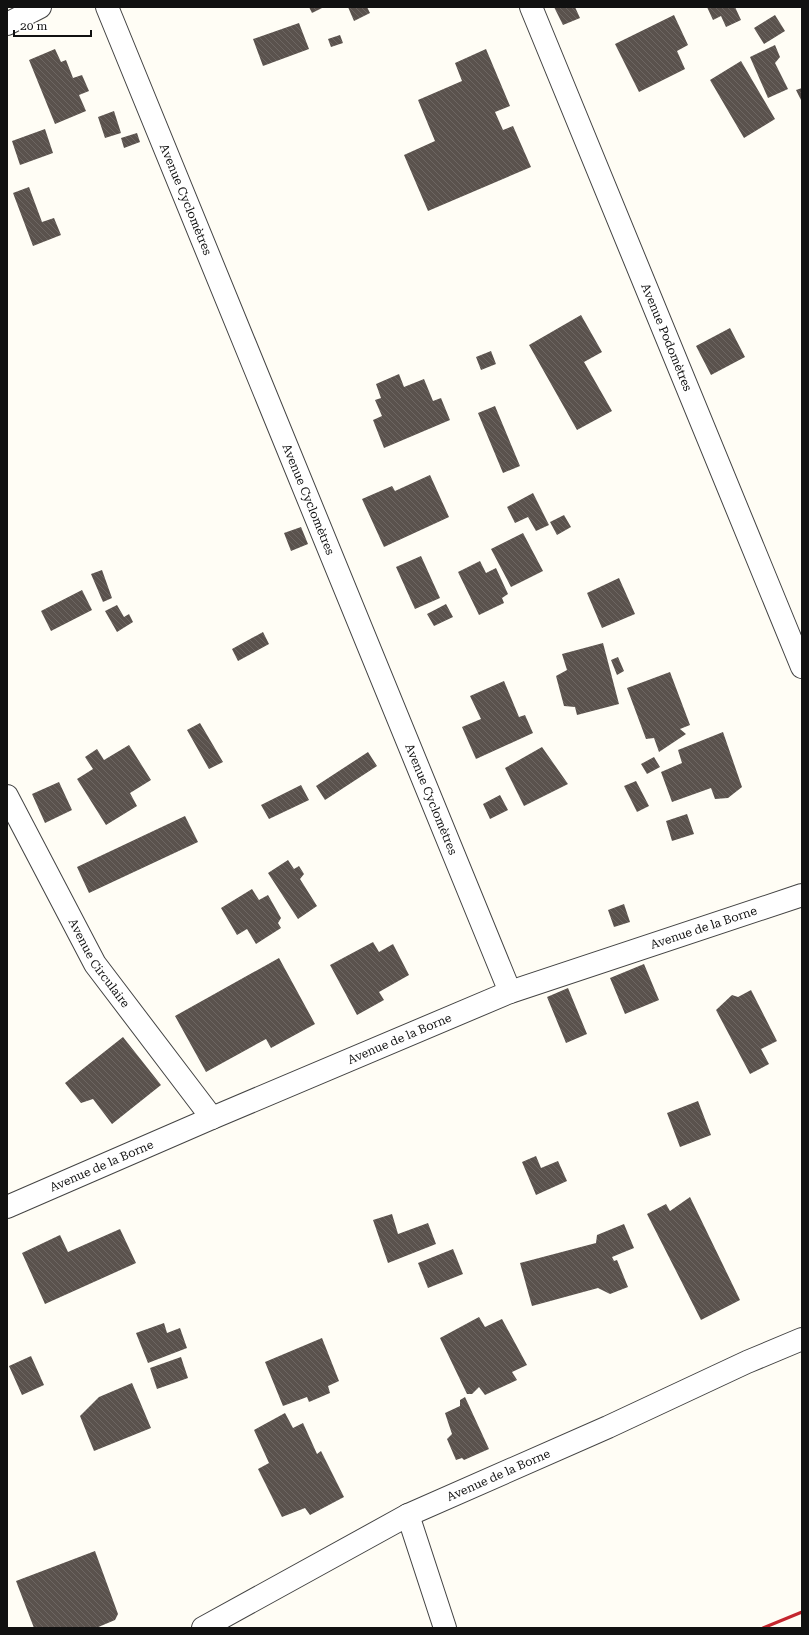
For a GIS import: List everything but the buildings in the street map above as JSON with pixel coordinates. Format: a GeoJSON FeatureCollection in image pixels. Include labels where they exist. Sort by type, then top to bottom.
{"type":"FeatureCollection","features":[{"type":"Feature","properties":{"kind":"street","name":"Avenue Cyclomètres"},"geometry":{"type":"LineString","coordinates":[[107,7],[510,992]]}},
{"type":"Feature","properties":{"kind":"street","name":"Avenue Podomètres"},"geometry":{"type":"LineString","coordinates":[[531,7],[802,667]]}},
{"type":"Feature","properties":{"kind":"street"},"geometry":{"type":"LineString","coordinates":[[7,24],[33,9]]}},
{"type":"Feature","properties":{"kind":"street","name":"Avenue Circulaire"},"geometry":{"type":"LineString","coordinates":[[7,796],[95,964],[212,1118]]}},
{"type":"Feature","properties":{"kind":"street","name":"Avenue de la Borne"},"geometry":{"type":"LineString","coordinates":[[7,1207],[212,1118],[510,992],[802,895]]}},
{"type":"Feature","properties":{"kind":"street","name":"Avenue de la Borne"},"geometry":{"type":"LineString","coordinates":[[203,1628],[408,1515],[608,1427],[746,1362],[802,1339]]}},
{"type":"Feature","properties":{"kind":"street"},"geometry":{"type":"LineString","coordinates":[[408,1515],[445,1628]]}},
{"type":"Feature","properties":{"kind":"railway"},"geometry":{"type":"LineString","coordinates":[[763,1628],[802,1612]]}}]}
